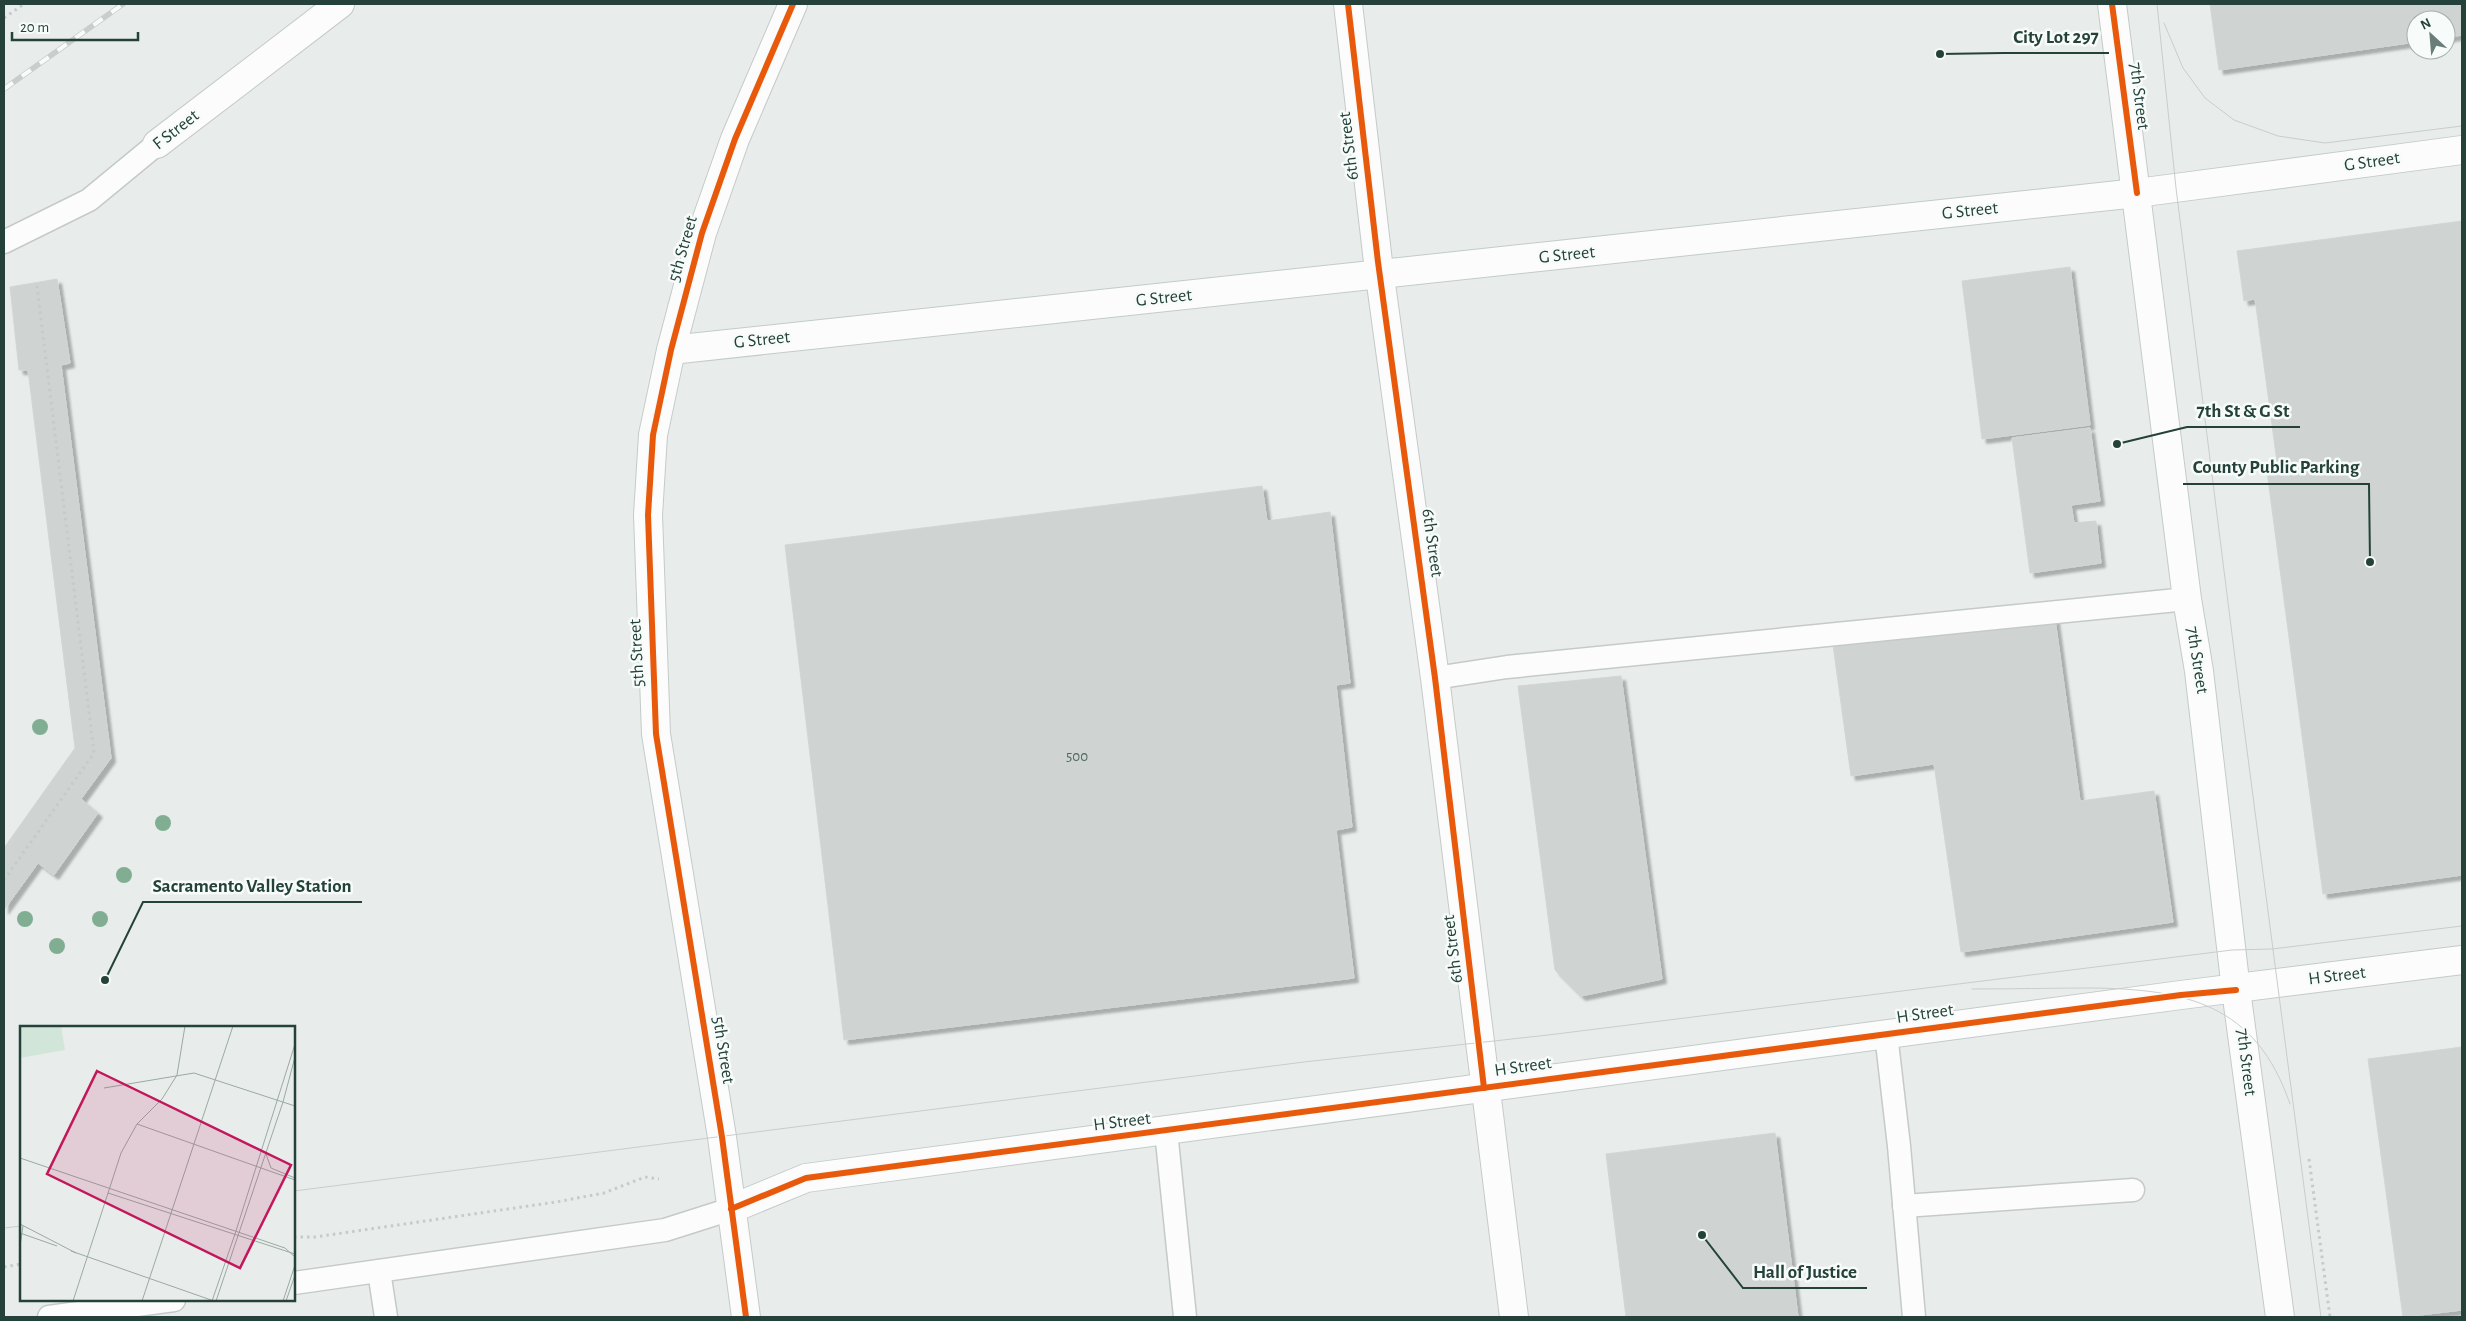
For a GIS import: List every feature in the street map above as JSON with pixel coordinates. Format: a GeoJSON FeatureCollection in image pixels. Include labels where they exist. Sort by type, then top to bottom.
{"type":"FeatureCollection","features":[{"type":"Feature","properties":{"kind":"main road","name":"F Street"},"geometry":{"type":"LineString","coordinates":[[157,144],[340,4]]}},
{"type":"Feature","properties":{"kind":"main road","name":"5th Street"},"geometry":{"type":"LineString","coordinates":[[746,1317],[722,1137],[656,734],[648,515],[653,435],[671,350],[702,233],[732,148],[794,4]]}},
{"type":"Feature","properties":{"kind":"main road","name":"6th Street"},"geometry":{"type":"LineString","coordinates":[[1348,4],[1380,275],[1435,678],[1484,1088],[1514,1317]]}},
{"type":"Feature","properties":{"kind":"main road","name":"7th Street"},"geometry":{"type":"LineString","coordinates":[[2112,4],[2187,599],[2199,671],[2236,990],[2280,1317]]}},
{"type":"Feature","properties":{"kind":"main road","name":"G Street"},"geometry":{"type":"LineString","coordinates":[[671,350],[2137,193],[2462,150]]}},
{"type":"Feature","properties":{"kind":"main road","name":"H Street"},"geometry":{"type":"LineString","coordinates":[[731,1209],[806,1178],[1166,1132],[2181,994],[2236,990],[2462,960]]}},
{"type":"Feature","properties":{"kind":"lane","name":"F Street"},"geometry":{"type":"LineString","coordinates":[[4,242],[88,200],[157,144]]}},
{"type":"Feature","properties":{"kind":"lane"},"geometry":{"type":"LineString","coordinates":[[1435,678],[1507,667],[2187,599]]}},
{"type":"Feature","properties":{"kind":"lane"},"geometry":{"type":"LineString","coordinates":[[1886,1034],[1914,1317]]}},
{"type":"Feature","properties":{"kind":"lane"},"geometry":{"type":"LineString","coordinates":[[1166,1132],[1185,1317]]}},
{"type":"Feature","properties":{"kind":"lane"},"geometry":{"type":"LineString","coordinates":[[1904,1206],[2133,1190]]}},
{"type":"Feature","properties":{"kind":"lane"},"geometry":{"type":"LineString","coordinates":[[295,1283],[665,1230],[731,1209]]}},
{"type":"Feature","properties":{"kind":"lane"},"geometry":{"type":"LineString","coordinates":[[379,1271],[386,1317]]}},
{"type":"Feature","properties":{"kind":"lane"},"geometry":{"type":"LineString","coordinates":[[49,1317],[167,1301]]}},
{"type":"Feature","properties":{"kind":"path"},"geometry":{"type":"LineString","coordinates":[[4,18],[24,4]]}},
{"type":"Feature","properties":{"kind":"path"},"geometry":{"type":"LineString","coordinates":[[4,880],[94,753],[37,286]]}},
{"type":"Feature","properties":{"kind":"path"},"geometry":{"type":"LineString","coordinates":[[2309,1160],[2330,1317]]}},
{"type":"Feature","properties":{"kind":"path"},"geometry":{"type":"LineString","coordinates":[[295,1236],[315,1237],[556,1202],[604,1193],[645,1177],[659,1179]]}},
{"type":"Feature","properties":{"kind":"path"},"geometry":{"type":"LineString","coordinates":[[4,1267],[20,1264]]}},
{"type":"Feature","properties":{"kind":"building"},"geometry":{"type":"Polygon","coordinates":[[[2210,4],[2462,4],[2462,35],[2456,36],[2456,10],[2406,10],[2406,43],[2219,70],[2210,4]]]}},
{"type":"Feature","properties":{"kind":"building"},"geometry":{"type":"Polygon","coordinates":[[[2462,221],[2462,875],[2323,894],[2266,464],[2277,462],[2255,299],[2244,301],[2237,251],[2462,221]]]}},
{"type":"Feature","properties":{"kind":"building"},"geometry":{"type":"Polygon","coordinates":[[[2070,267],[2090,425],[1982,439],[1962,281],[2070,267]]]}},
{"type":"Feature","properties":{"kind":"building"},"geometry":{"type":"Polygon","coordinates":[[[57,279],[70,363],[61,365],[111,758],[81,799],[98,813],[54,875],[38,863],[4,910],[4,848],[75,748],[28,370],[19,370],[10,287],[57,279]]]}},
{"type":"Feature","properties":{"kind":"building"},"geometry":{"type":"Polygon","coordinates":[[[2090,428],[2100,501],[2071,505],[2074,523],[2096,521],[2101,563],[2030,573],[2012,438],[2090,428]]]}},
{"type":"Feature","properties":{"kind":"building"},"geometry":{"type":"Polygon","coordinates":[[[1262,486],[1267,521],[1330,512],[1350,683],[1336,685],[1352,827],[1336,830],[1354,978],[844,1040],[785,545],[1262,486]]]}},
{"type":"Feature","properties":{"kind":"building"},"geometry":{"type":"Polygon","coordinates":[[[2054,612],[2080,801],[2154,791],[2173,922],[1961,952],[1934,764],[1851,776],[1833,645],[2054,612]]]}},
{"type":"Feature","properties":{"kind":"building"},"geometry":{"type":"Polygon","coordinates":[[[1621,676],[1662,979],[1581,996],[1555,970],[1518,686],[1621,676]]]}},
{"type":"Feature","properties":{"kind":"building"},"geometry":{"type":"Polygon","coordinates":[[[2462,1047],[2462,1310],[2403,1317],[2368,1059],[2462,1047]]]}},
{"type":"Feature","properties":{"kind":"building"},"geometry":{"type":"Polygon","coordinates":[[[1775,1133],[1798,1317],[1626,1317],[1606,1154],[1775,1133]]]}},
{"type":"Feature","properties":{"kind":"tram line"},"geometry":{"type":"LineString","coordinates":[[2157,4],[2176,188],[2321,1317]]}},
{"type":"Feature","properties":{"kind":"tram line"},"geometry":{"type":"LineString","coordinates":[[2164,23],[2183,68],[2205,98],[2234,120],[2278,136],[2325,143],[2462,126]]}},
{"type":"Feature","properties":{"kind":"tram line"},"geometry":{"type":"LineString","coordinates":[[295,1191],[1304,1062],[1548,1035],[2232,950],[2272,949],[2462,926]]}},
{"type":"Feature","properties":{"kind":"tram line"},"geometry":{"type":"LineString","coordinates":[[1972,989],[2125,989],[2157,992],[2187,999],[2213,1009],[2237,1024],[2258,1044],[2276,1070],[2290,1104]]}},
{"type":"Feature","properties":{"kind":"tram line"},"geometry":{"type":"LineString","coordinates":[[4,1228],[20,1226]]}},
{"type":"Feature","properties":{"kind":"railway"},"geometry":{"type":"LineString","coordinates":[[4,89],[123,4]]}},
{"type":"Feature","properties":{"kind":"cycle path"},"geometry":{"type":"LineString","coordinates":[[746,1317],[722,1137],[656,734],[648,515],[653,435],[671,350],[702,233],[735,139],[793,4]]}},
{"type":"Feature","properties":{"kind":"cycle path"},"geometry":{"type":"LineString","coordinates":[[1348,4],[1378,262],[1435,678],[1484,1088]]}},
{"type":"Feature","properties":{"kind":"cycle path"},"geometry":{"type":"LineString","coordinates":[[2112,4],[2137,193]]}},
{"type":"Feature","properties":{"kind":"cycle path"},"geometry":{"type":"LineString","coordinates":[[731,1209],[806,1178],[2181,995],[2236,990]]}},
{"type":"Feature","properties":{"kind":"place","name":"City Lot 297"},"geometry":{"type":"Point","coordinates":[1940,54]}},
{"type":"Feature","properties":{"kind":"place","name":"7th St & G St"},"geometry":{"type":"Point","coordinates":[2117,444]}},
{"type":"Feature","properties":{"kind":"place","name":"County Public Parking"},"geometry":{"type":"Point","coordinates":[2370,562]}},
{"type":"Feature","properties":{"kind":"place","name":"Sacramento Valley Station"},"geometry":{"type":"Point","coordinates":[105,980]}},
{"type":"Feature","properties":{"kind":"place","name":"Hall of Justice"},"geometry":{"type":"Point","coordinates":[1702,1235]}}]}
